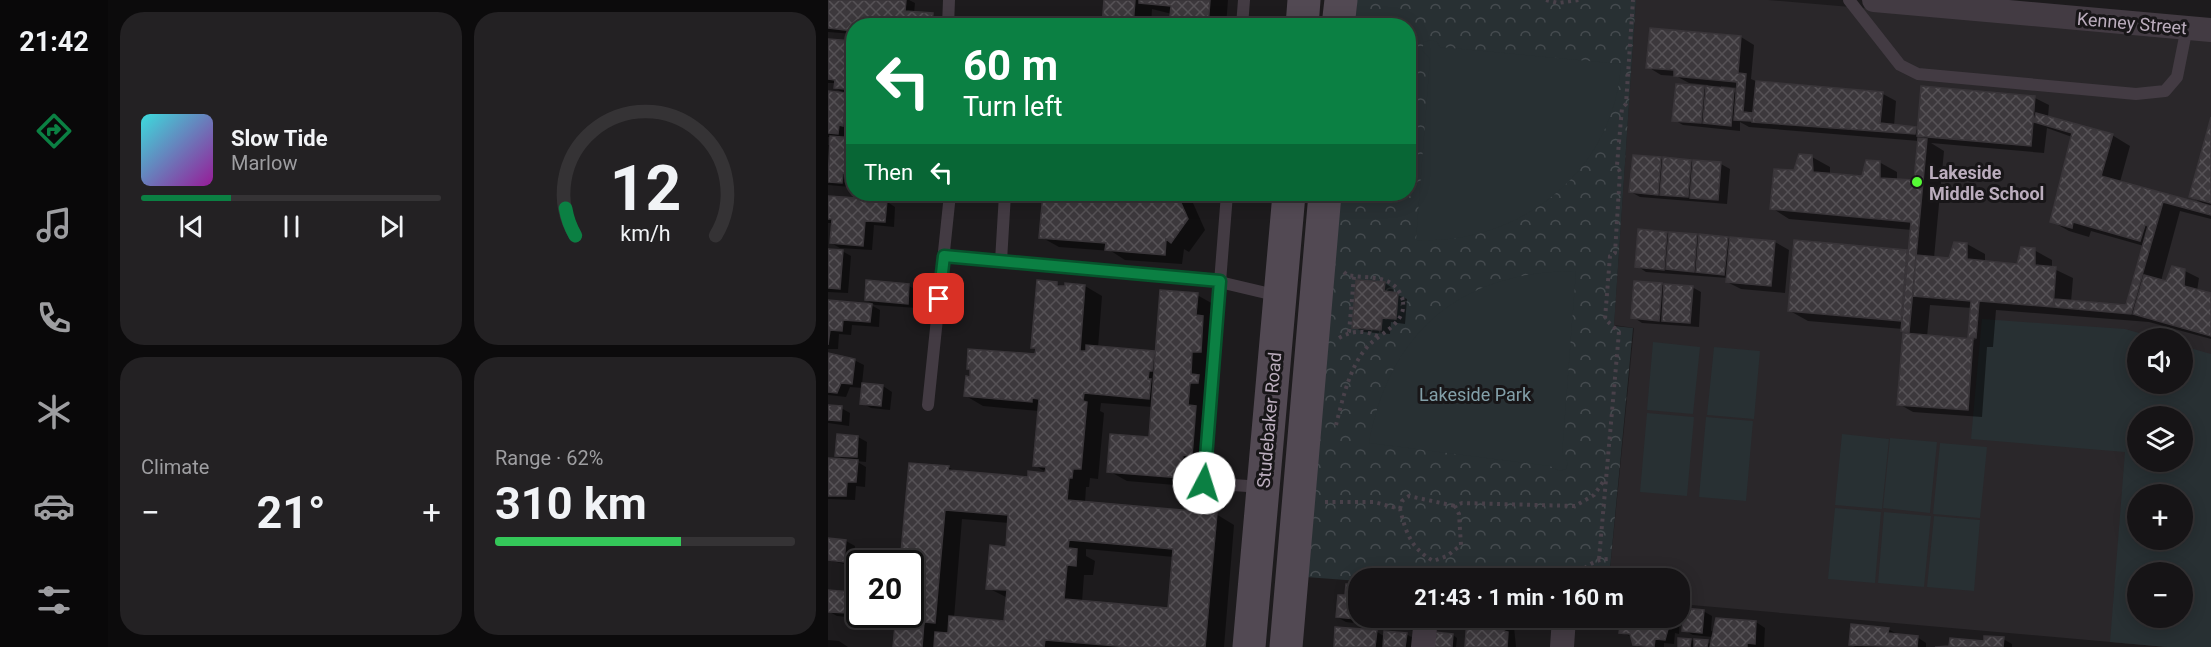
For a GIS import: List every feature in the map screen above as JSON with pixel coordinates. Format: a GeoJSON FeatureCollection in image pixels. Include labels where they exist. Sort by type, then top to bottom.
{"type":"FeatureCollection","features":[{"type":"Feature","properties":{"kind":"main road"},"geometry":{"type":"LineString","coordinates":[[1303,18],[1304,0]]}},
{"type":"Feature","properties":{"kind":"main road"},"geometry":{"type":"LineString","coordinates":[[1339,18],[1341,0]]}},
{"type":"Feature","properties":{"kind":"main road","name":"Studebaker Road"},"geometry":{"type":"LineString","coordinates":[[1249,647],[1288,201]]}},
{"type":"Feature","properties":{"kind":"main road","name":"Studebaker Road"},"geometry":{"type":"LineString","coordinates":[[1286,647],[1323,201]]}},
{"type":"Feature","properties":{"kind":"street","name":"Kenney Street"},"geometry":{"type":"LineString","coordinates":[[1874,0],[2099,10],[2211,30]]}},
{"type":"Feature","properties":{"kind":"street"},"geometry":{"type":"LineString","coordinates":[[1423,647],[1425,628]]}},
{"type":"Feature","properties":{"kind":"street"},"geometry":{"type":"LineString","coordinates":[[1562,647],[1563,628]]}},
{"type":"Feature","properties":{"kind":"lane"},"geometry":{"type":"LineString","coordinates":[[948,18],[949,0]]}},
{"type":"Feature","properties":{"kind":"lane"},"geometry":{"type":"LineString","coordinates":[[1243,18],[1244,0]]}},
{"type":"Feature","properties":{"kind":"lane"},"geometry":{"type":"LineString","coordinates":[[1849,0],[1900,65],[1918,74],[2136,94],[2164,91],[2177,77],[2187,27]]}},
{"type":"Feature","properties":{"kind":"lane"},"geometry":{"type":"LineString","coordinates":[[928,405],[949,201]]}},
{"type":"Feature","properties":{"kind":"lane"},"geometry":{"type":"LineString","coordinates":[[1001,261],[1005,201]]}},
{"type":"Feature","properties":{"kind":"lane"},"geometry":{"type":"LineString","coordinates":[[1226,201],[1204,483],[1263,488]]}},
{"type":"Feature","properties":{"kind":"lane"},"geometry":{"type":"LineString","coordinates":[[944,256],[1220,281],[1280,296]]}},
{"type":"Feature","properties":{"kind":"path"},"geometry":{"type":"LineString","coordinates":[[1546,0],[1558,3],[1579,0]]}},
{"type":"Feature","properties":{"kind":"path"},"geometry":{"type":"LineString","coordinates":[[1599,559],[1619,332],[1605,319],[1610,256],[1615,253],[1620,172],[1617,165],[1622,108],[1626,104],[1633,0]]}},
{"type":"Feature","properties":{"kind":"path"},"geometry":{"type":"LineString","coordinates":[[1336,425],[1344,391],[1358,363],[1369,345],[1399,320],[1404,309],[1400,291],[1392,282],[1347,275],[1340,263]]}},
{"type":"Feature","properties":{"kind":"path"},"geometry":{"type":"LineString","coordinates":[[1349,332],[1354,276]]}},
{"type":"Feature","properties":{"kind":"path"},"geometry":{"type":"LineString","coordinates":[[1338,339],[1349,332],[1370,332],[1379,337]]}},
{"type":"Feature","properties":{"kind":"path"},"geometry":{"type":"LineString","coordinates":[[1455,506],[1459,514],[1461,545],[1447,556],[1433,561],[1419,552],[1407,535],[1400,509],[1402,501],[1409,496],[1455,506],[1462,503],[1575,506],[1594,495],[1605,478]]}},
{"type":"Feature","properties":{"kind":"path"},"geometry":{"type":"LineString","coordinates":[[1325,502],[1374,502],[1400,509]]}},
{"type":"Feature","properties":{"kind":"path"},"geometry":{"type":"LineString","coordinates":[[1585,568],[1599,559],[1610,560]]}},
{"type":"Feature","properties":{"kind":"shaded area","name":"Lakeside Middle School"},"geometry":{"type":"Polygon","coordinates":[[[1636,0],[1768,0],[2211,38],[2211,647],[2167,647],[1690,605],[1690,568],[1610,568],[1634,328],[1614,325],[1636,0]]]}},
{"type":"Feature","properties":{"kind":"green space","name":"Lakeside Park"},"geometry":{"type":"Polygon","coordinates":[[[1357,0],[1636,0],[1614,326],[1633,328],[1610,568],[1348,568],[1348,580],[1306,577],[1339,201],[1416,201],[1416,18],[1356,18],[1357,0]]]}},
{"type":"Feature","properties":{"kind":"green space"},"geometry":{"type":"Polygon","coordinates":[[[1431,40],[1437,42],[1440,47],[1621,64],[1615,102],[1601,137],[1581,168],[1555,194],[1525,215],[1491,230],[1454,239],[1416,240],[1430,58],[1422,51],[1424,42],[1431,40]]]}},
{"type":"Feature","properties":{"kind":"green space"},"geometry":{"type":"Polygon","coordinates":[[[1576,271],[1562,454],[1568,462],[1566,469],[1559,471],[1550,466],[1369,443],[1379,403],[1394,369],[1413,339],[1437,315],[1466,296],[1498,282],[1535,274],[1576,271]]]}},
{"type":"Feature","properties":{"kind":"green space"},"geometry":{"type":"Polygon","coordinates":[[[1982,319],[2127,330],[2127,394],[2193,394],[2193,349],[2211,354],[2211,647],[2167,647],[2110,642],[2125,452],[1971,439],[1982,319]]]}},
{"type":"Feature","properties":{"kind":"green space"},"geometry":{"type":"Polygon","coordinates":[[[1653,342],[1700,347],[1693,414],[1647,410],[1653,342]]]}},
{"type":"Feature","properties":{"kind":"green space"},"geometry":{"type":"Polygon","coordinates":[[[1714,347],[1760,351],[1754,419],[1707,415],[1714,347]]]}},
{"type":"Feature","properties":{"kind":"green space"},"geometry":{"type":"Polygon","coordinates":[[[1647,413],[1694,417],[1687,496],[1640,492],[1647,413]]]}},
{"type":"Feature","properties":{"kind":"green space"},"geometry":{"type":"Polygon","coordinates":[[[1706,417],[1753,421],[1746,501],[1699,497],[1706,417]]]}},
{"type":"Feature","properties":{"kind":"green space"},"geometry":{"type":"Polygon","coordinates":[[[1842,434],[1889,439],[1882,509],[1835,505],[1842,434]]]}},
{"type":"Feature","properties":{"kind":"green space"},"geometry":{"type":"Polygon","coordinates":[[[1890,438],[1937,442],[1930,513],[1883,508],[1890,438]]]}},
{"type":"Feature","properties":{"kind":"green space"},"geometry":{"type":"Polygon","coordinates":[[[1940,443],[1987,447],[1980,518],[1933,514],[1940,443]]]}},
{"type":"Feature","properties":{"kind":"green space"},"geometry":{"type":"Polygon","coordinates":[[[1835,508],[1881,512],[1875,583],[1828,579],[1835,508]]]}},
{"type":"Feature","properties":{"kind":"green space"},"geometry":{"type":"Polygon","coordinates":[[[1884,512],[1931,516],[1924,587],[1878,583],[1884,512]]]}},
{"type":"Feature","properties":{"kind":"green space"},"geometry":{"type":"Polygon","coordinates":[[[1934,516],[1980,520],[1974,591],[1927,587],[1934,516]]]}},
{"type":"Feature","properties":{"kind":"building"},"geometry":{"type":"Polygon","coordinates":[[[828,0],[906,0],[905,11],[933,13],[933,18],[846,18],[846,30],[828,28],[828,0]]]}},
{"type":"Feature","properties":{"kind":"building"},"geometry":{"type":"Polygon","coordinates":[[[1104,0],[1135,0],[1134,18],[1103,18],[1104,0]]]}},
{"type":"Feature","properties":{"kind":"building"},"geometry":{"type":"Polygon","coordinates":[[[1139,0],[1210,0],[1209,18],[1170,18],[1171,6],[1139,3],[1139,0]]]}},
{"type":"Feature","properties":{"kind":"building"},"geometry":{"type":"Polygon","coordinates":[[[1650,28],[1741,36],[1738,73],[1746,74],[1743,112],[1752,113],[1751,121],[1734,120],[1737,82],[1674,76],[1674,70],[1646,68],[1650,28]]]}},
{"type":"Feature","properties":{"kind":"building"},"geometry":{"type":"Polygon","coordinates":[[[828,39],[846,40],[846,89],[834,88],[835,80],[828,79],[828,39]]]}},
{"type":"Feature","properties":{"kind":"building"},"geometry":{"type":"Polygon","coordinates":[[[1756,81],[1883,92],[1880,123],[1916,127],[1915,134],[1752,122],[1756,81]]]}},
{"type":"Feature","properties":{"kind":"building"},"geometry":{"type":"Polygon","coordinates":[[[1676,84],[1704,86],[1701,123],[1672,121],[1676,84]]]}},
{"type":"Feature","properties":{"kind":"building"},"geometry":{"type":"Polygon","coordinates":[[[1706,86],[1734,89],[1731,126],[1703,123],[1706,86]]]}},
{"type":"Feature","properties":{"kind":"building"},"geometry":{"type":"Polygon","coordinates":[[[1921,86],[2035,96],[2031,146],[1917,136],[1921,86]]]}},
{"type":"Feature","properties":{"kind":"building"},"geometry":{"type":"Polygon","coordinates":[[[828,91],[846,93],[843,126],[839,125],[838,134],[828,133],[828,91]]]}},
{"type":"Feature","properties":{"kind":"building"},"geometry":{"type":"Polygon","coordinates":[[[2036,113],[2113,134],[2101,176],[2211,206],[2211,215],[2163,202],[2131,314],[2054,307],[2055,299],[2126,305],[2148,226],[2145,225],[2140,241],[2073,222],[2072,228],[2050,222],[2072,133],[2034,122],[2036,113]]]}},
{"type":"Feature","properties":{"kind":"building"},"geometry":{"type":"Polygon","coordinates":[[[2211,117],[2211,203],[2189,197],[2211,117]]]}},
{"type":"Feature","properties":{"kind":"building"},"geometry":{"type":"Polygon","coordinates":[[[830,136],[846,137],[846,173],[843,173],[842,183],[828,182],[830,136]]]}},
{"type":"Feature","properties":{"kind":"building"},"geometry":{"type":"Polygon","coordinates":[[[1918,138],[1927,139],[1909,332],[1901,331],[1911,222],[1770,209],[1774,169],[1794,170],[1799,154],[1812,155],[1813,172],[1862,176],[1866,160],[1880,161],[1880,178],[1914,180],[1918,138]]]}},
{"type":"Feature","properties":{"kind":"building"},"geometry":{"type":"Polygon","coordinates":[[[1633,155],[1661,157],[1658,195],[1629,192],[1633,155]]]}},
{"type":"Feature","properties":{"kind":"building"},"geometry":{"type":"Polygon","coordinates":[[[1663,157],[1691,160],[1688,197],[1660,195],[1663,157]]]}},
{"type":"Feature","properties":{"kind":"building"},"geometry":{"type":"Polygon","coordinates":[[[1693,160],[1721,162],[1718,200],[1690,198],[1693,160]]]}},
{"type":"Feature","properties":{"kind":"building"},"geometry":{"type":"Polygon","coordinates":[[[828,196],[846,197],[846,201],[887,201],[885,222],[865,221],[863,246],[830,243],[832,219],[828,219],[828,196]]]}},
{"type":"Feature","properties":{"kind":"building"},"geometry":{"type":"Polygon","coordinates":[[[1042,201],[1180,201],[1188,219],[1171,243],[1166,239],[1165,255],[1105,250],[1106,243],[1039,238],[1042,201]]]}},
{"type":"Feature","properties":{"kind":"building"},"geometry":{"type":"Polygon","coordinates":[[[1638,229],[1667,232],[1664,270],[1635,267],[1638,229]]]}},
{"type":"Feature","properties":{"kind":"building"},"geometry":{"type":"Polygon","coordinates":[[[1669,232],[1697,234],[1694,272],[1666,269],[1669,232]]]}},
{"type":"Feature","properties":{"kind":"building"},"geometry":{"type":"Polygon","coordinates":[[[1699,234],[1728,237],[1724,275],[1696,272],[1699,234]]]}},
{"type":"Feature","properties":{"kind":"building"},"geometry":{"type":"Polygon","coordinates":[[[1730,237],[1775,241],[1771,286],[1726,282],[1730,237]]]}},
{"type":"Feature","properties":{"kind":"building"},"geometry":{"type":"Polygon","coordinates":[[[1794,240],[1907,250],[1901,321],[1788,311],[1794,240]]]}},
{"type":"Feature","properties":{"kind":"building"},"geometry":{"type":"Polygon","coordinates":[[[1954,242],[1967,243],[1967,259],[2017,264],[2021,247],[2035,248],[2035,265],[2056,267],[2053,307],[1979,301],[1976,338],[1968,337],[1971,301],[1913,296],[1916,255],[1949,258],[1954,242]]]}},
{"type":"Feature","properties":{"kind":"building"},"geometry":{"type":"Polygon","coordinates":[[[828,249],[843,250],[840,289],[828,288],[828,249]]]}},
{"type":"Feature","properties":{"kind":"building"},"geometry":{"type":"Polygon","coordinates":[[[2172,266],[2185,269],[2184,286],[2211,293],[2211,336],[2193,331],[2193,328],[2183,328],[2133,314],[2144,275],[2166,281],[2172,266]]]}},
{"type":"Feature","properties":{"kind":"building"},"geometry":{"type":"Polygon","coordinates":[[[866,280],[909,284],[908,304],[865,300],[866,280]]]}},
{"type":"Feature","properties":{"kind":"building"},"geometry":{"type":"Polygon","coordinates":[[[1037,280],[1057,282],[1057,286],[1065,286],[1065,283],[1085,285],[1080,351],[1086,351],[1086,345],[1154,351],[1152,371],[1149,371],[1148,379],[1151,379],[1149,399],[1084,393],[1083,401],[1087,402],[1081,469],[1073,469],[1072,478],[1069,478],[1067,500],[1217,513],[1205,647],[1129,647],[1045,640],[1044,647],[934,647],[935,632],[948,633],[949,616],[1004,621],[1007,590],[986,589],[990,545],[1006,547],[1008,515],[945,510],[935,623],[924,622],[924,550],[901,550],[909,463],[949,466],[948,470],[1028,477],[1028,471],[1045,473],[1046,467],[1033,466],[1039,399],[1032,398],[1032,402],[964,396],[966,376],[970,377],[970,369],[967,369],[968,349],[1035,354],[1036,348],[1031,348],[1037,280]],[[1069,540],[1068,548],[1077,549],[1076,566],[1067,565],[1064,599],[1168,608],[1173,549],[1069,540]]]}},
{"type":"Feature","properties":{"kind":"building"},"geometry":{"type":"Polygon","coordinates":[[[1356,280],[1385,282],[1384,291],[1398,293],[1396,319],[1382,318],[1381,330],[1352,328],[1356,280]]]}},
{"type":"Feature","properties":{"kind":"building"},"geometry":{"type":"Polygon","coordinates":[[[1634,281],[1662,283],[1659,321],[1631,318],[1634,281]]]}},
{"type":"Feature","properties":{"kind":"building"},"geometry":{"type":"Polygon","coordinates":[[[1664,284],[1693,286],[1690,323],[1662,321],[1664,284]]]}},
{"type":"Feature","properties":{"kind":"building"},"geometry":{"type":"Polygon","coordinates":[[[1160,290],[1198,293],[1196,315],[1203,316],[1201,352],[1192,352],[1191,374],[1199,375],[1198,383],[1190,383],[1188,405],[1196,406],[1192,456],[1183,455],[1181,478],[1107,472],[1110,434],[1149,437],[1160,290]]]}},
{"type":"Feature","properties":{"kind":"building"},"geometry":{"type":"Polygon","coordinates":[[[828,300],[872,304],[870,322],[843,320],[842,331],[830,330],[828,345],[828,300]]]}},
{"type":"Feature","properties":{"kind":"building"},"geometry":{"type":"Polygon","coordinates":[[[1903,333],[1973,339],[1968,410],[1897,405],[1903,333]]]}},
{"type":"Feature","properties":{"kind":"building"},"geometry":{"type":"Polygon","coordinates":[[[828,353],[855,359],[852,384],[841,383],[837,393],[828,392],[828,353]]]}},
{"type":"Feature","properties":{"kind":"building"},"geometry":{"type":"Polygon","coordinates":[[[862,383],[883,385],[881,406],[860,404],[862,383]]]}},
{"type":"Feature","properties":{"kind":"building"},"geometry":{"type":"Polygon","coordinates":[[[828,405],[842,406],[841,421],[828,420],[828,405]]]}},
{"type":"Feature","properties":{"kind":"building"},"geometry":{"type":"Polygon","coordinates":[[[837,434],[858,436],[857,457],[835,456],[837,434]]]}},
{"type":"Feature","properties":{"kind":"building"},"geometry":{"type":"Polygon","coordinates":[[[828,458],[858,460],[856,482],[847,482],[846,496],[828,496],[828,458]]]}},
{"type":"Feature","properties":{"kind":"building"},"geometry":{"type":"Polygon","coordinates":[[[828,538],[846,540],[844,562],[828,560],[828,538]]]}},
{"type":"Feature","properties":{"kind":"building"},"geometry":{"type":"Polygon","coordinates":[[[1346,584],[1348,584],[1348,618],[1336,617],[1338,595],[1345,595],[1346,584]]]}},
{"type":"Feature","properties":{"kind":"building"},"geometry":{"type":"Polygon","coordinates":[[[828,590],[846,592],[846,613],[828,612],[828,590]]]}},
{"type":"Feature","properties":{"kind":"building"},"geometry":{"type":"Polygon","coordinates":[[[1690,609],[1704,610],[1702,633],[1682,631],[1682,628],[1690,628],[1690,609]]]}},
{"type":"Feature","properties":{"kind":"building"},"geometry":{"type":"Polygon","coordinates":[[[1716,618],[1756,621],[1755,644],[1747,643],[1747,647],[1710,647],[1716,618]]]}},
{"type":"Feature","properties":{"kind":"building"},"geometry":{"type":"Polygon","coordinates":[[[1851,624],[1889,628],[1888,633],[1918,636],[1917,647],[1849,645],[1851,624]]]}},
{"type":"Feature","properties":{"kind":"building"},"geometry":{"type":"Polygon","coordinates":[[[1335,627],[1377,630],[1375,647],[1334,647],[1335,627]]]}},
{"type":"Feature","properties":{"kind":"building"},"geometry":{"type":"Polygon","coordinates":[[[895,628],[924,628],[922,647],[893,647],[895,628]]]}},
{"type":"Feature","properties":{"kind":"building"},"geometry":{"type":"Polygon","coordinates":[[[1466,628],[1504,628],[1504,631],[1508,632],[1507,647],[1465,647],[1466,628]]]}},
{"type":"Feature","properties":{"kind":"building"},"geometry":{"type":"Polygon","coordinates":[[[1620,628],[1668,628],[1665,640],[1655,639],[1654,647],[1633,645],[1630,634],[1619,633],[1620,628]]]}},
{"type":"Feature","properties":{"kind":"building"},"geometry":{"type":"Polygon","coordinates":[[[1384,631],[1407,633],[1405,647],[1383,647],[1384,631]]]}},
{"type":"Feature","properties":{"kind":"building"},"geometry":{"type":"Polygon","coordinates":[[[1434,632],[1453,634],[1452,647],[1433,647],[1434,632]]]}},
{"type":"Feature","properties":{"kind":"building"},"geometry":{"type":"Polygon","coordinates":[[[1984,636],[2004,637],[2003,647],[1935,647],[1949,646],[1950,638],[1984,641],[1984,636]]]}},
{"type":"Feature","properties":{"kind":"building"},"geometry":{"type":"Polygon","coordinates":[[[1678,638],[1691,639],[1690,647],[1678,647],[1678,638]]]}},
{"type":"Feature","properties":{"kind":"building"},"geometry":{"type":"Polygon","coordinates":[[[1694,639],[1708,640],[1707,647],[1694,647],[1694,639]]]}},
{"type":"Feature","properties":{"kind":"place","name":"Lakeside Middle School"},"geometry":{"type":"Point","coordinates":[1917,182]}},
{"type":"Feature","properties":{"kind":"route"},"geometry":{"type":"LineString","coordinates":[[939,299],[944,256],[1220,281],[1204,483]]}}]}
